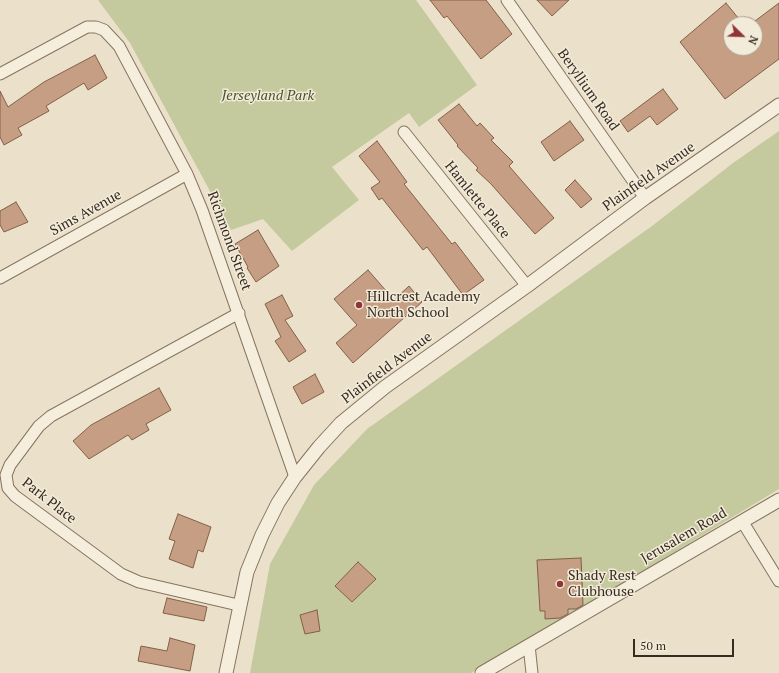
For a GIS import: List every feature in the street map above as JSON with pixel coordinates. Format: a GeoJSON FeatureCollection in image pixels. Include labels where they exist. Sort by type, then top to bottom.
{"type":"FeatureCollection","features":[{"type":"Feature","properties":{"kind":"street","name":"Beryllium Road"},"geometry":{"type":"LineString","coordinates":[[507,0],[645,198]]}},
{"type":"Feature","properties":{"kind":"street","name":"Richmond Street"},"geometry":{"type":"LineString","coordinates":[[0,74],[77,31],[87,27],[96,27],[104,30],[119,46],[187,174],[202,210],[295,477]]}},
{"type":"Feature","properties":{"kind":"street","name":"Plainfield Avenue"},"geometry":{"type":"LineString","coordinates":[[226,673],[238,605],[246,572],[262,535],[278,503],[295,477],[323,442],[341,423],[363,404],[527,286],[645,198],[779,105]]}},
{"type":"Feature","properties":{"kind":"street","name":"Hamlette Place"},"geometry":{"type":"LineString","coordinates":[[404,132],[527,286]]}},
{"type":"Feature","properties":{"kind":"street","name":"Sims Avenue"},"geometry":{"type":"LineString","coordinates":[[0,278],[187,174]]}},
{"type":"Feature","properties":{"kind":"street","name":"Park Place"},"geometry":{"type":"LineString","coordinates":[[238,605],[139,582],[121,574],[16,496],[8,488],[6,475],[10,465],[39,426],[51,416],[239,313]]}},
{"type":"Feature","properties":{"kind":"street","name":"Jerusalem Road"},"geometry":{"type":"LineString","coordinates":[[482,673],[779,500]]}},
{"type":"Feature","properties":{"kind":"street"},"geometry":{"type":"LineString","coordinates":[[742,521],[779,580]]}},
{"type":"Feature","properties":{"kind":"street"},"geometry":{"type":"LineString","coordinates":[[530,644],[532,673]]}},
{"type":"Feature","properties":{"kind":"green space","name":"Jerseyland Park"},"geometry":{"type":"Polygon","coordinates":[[[98,0],[416,0],[477,85],[419,127],[409,113],[332,167],[359,200],[292,251],[263,219],[231,230],[130,43],[98,0]]]}},
{"type":"Feature","properties":{"kind":"green space"},"geometry":{"type":"Polygon","coordinates":[[[779,131],[779,489],[519,646],[471,673],[250,673],[270,564],[314,485],[367,429],[652,226],[733,163],[779,131]]]}},
{"type":"Feature","properties":{"kind":"building"},"geometry":{"type":"Polygon","coordinates":[[[430,0],[486,0],[512,34],[481,59],[447,16],[444,18],[430,0]]]}},
{"type":"Feature","properties":{"kind":"building"},"geometry":{"type":"Polygon","coordinates":[[[537,0],[569,0],[552,16],[537,0]]]}},
{"type":"Feature","properties":{"kind":"building"},"geometry":{"type":"Polygon","coordinates":[[[726,3],[737,16],[723,16],[723,56],[763,56],[763,16],[762,16],[779,3],[779,59],[725,99],[680,42],[726,3]]]}},
{"type":"Feature","properties":{"kind":"building"},"geometry":{"type":"Polygon","coordinates":[[[95,55],[107,78],[88,90],[84,83],[46,106],[49,111],[18,128],[22,135],[4,145],[0,137],[0,91],[8,107],[44,82],[95,55]]]}},
{"type":"Feature","properties":{"kind":"building"},"geometry":{"type":"Polygon","coordinates":[[[663,89],[678,109],[657,125],[650,116],[628,132],[620,121],[663,89]]]}},
{"type":"Feature","properties":{"kind":"building"},"geometry":{"type":"Polygon","coordinates":[[[459,104],[477,126],[480,123],[494,138],[491,140],[513,162],[509,166],[554,218],[535,234],[491,184],[476,170],[478,168],[457,146],[458,145],[438,120],[459,104]]]}},
{"type":"Feature","properties":{"kind":"building"},"geometry":{"type":"Polygon","coordinates":[[[570,121],[584,140],[554,161],[541,142],[570,121]]]}},
{"type":"Feature","properties":{"kind":"building"},"geometry":{"type":"Polygon","coordinates":[[[377,141],[407,182],[404,184],[452,244],[455,242],[484,280],[463,295],[427,247],[423,250],[382,198],[379,200],[371,188],[380,182],[359,156],[377,141]]]}},
{"type":"Feature","properties":{"kind":"building"},"geometry":{"type":"Polygon","coordinates":[[[575,180],[592,199],[581,208],[565,190],[575,180]]]}},
{"type":"Feature","properties":{"kind":"building"},"geometry":{"type":"Polygon","coordinates":[[[16,202],[28,222],[4,232],[0,225],[0,211],[16,202]]]}},
{"type":"Feature","properties":{"kind":"building"},"geometry":{"type":"Polygon","coordinates":[[[258,230],[279,266],[256,282],[235,244],[258,230]]]}},
{"type":"Feature","properties":{"kind":"building"},"geometry":{"type":"Polygon","coordinates":[[[368,270],[394,300],[409,286],[422,302],[353,363],[336,343],[357,325],[334,299],[368,270]]]}},
{"type":"Feature","properties":{"kind":"building"},"geometry":{"type":"Polygon","coordinates":[[[282,295],[293,316],[285,320],[306,351],[289,362],[275,341],[281,337],[265,304],[282,295]]]}},
{"type":"Feature","properties":{"kind":"building"},"geometry":{"type":"Polygon","coordinates":[[[315,374],[324,392],[302,404],[293,387],[315,374]]]}},
{"type":"Feature","properties":{"kind":"building"},"geometry":{"type":"Polygon","coordinates":[[[159,388],[171,410],[146,424],[149,430],[132,440],[128,435],[89,459],[73,441],[91,425],[159,388]]]}},
{"type":"Feature","properties":{"kind":"building"},"geometry":{"type":"Polygon","coordinates":[[[178,514],[211,527],[203,552],[198,550],[193,568],[169,559],[175,541],[169,539],[178,514]]]}},
{"type":"Feature","properties":{"kind":"building","name":"Shady Rest Clubhouse"},"geometry":{"type":"Polygon","coordinates":[[[581,558],[583,605],[576,609],[568,609],[568,614],[560,618],[545,619],[545,611],[540,611],[537,560],[581,558]]]}},
{"type":"Feature","properties":{"kind":"building"},"geometry":{"type":"Polygon","coordinates":[[[358,562],[376,579],[352,602],[335,586],[358,562]]]}},
{"type":"Feature","properties":{"kind":"building"},"geometry":{"type":"Polygon","coordinates":[[[167,598],[207,607],[204,621],[163,613],[167,598]]]}},
{"type":"Feature","properties":{"kind":"building"},"geometry":{"type":"Polygon","coordinates":[[[317,610],[320,631],[305,634],[300,615],[317,610]]]}},
{"type":"Feature","properties":{"kind":"building"},"geometry":{"type":"Polygon","coordinates":[[[170,638],[195,645],[190,671],[138,661],[141,646],[167,651],[170,638]]]}},
{"type":"Feature","properties":{"kind":"place","name":"Hillcrest Academy North School"},"geometry":{"type":"Point","coordinates":[359,305]}},
{"type":"Feature","properties":{"kind":"place","name":"Shady Rest Clubhouse"},"geometry":{"type":"Point","coordinates":[560,584]}}]}
